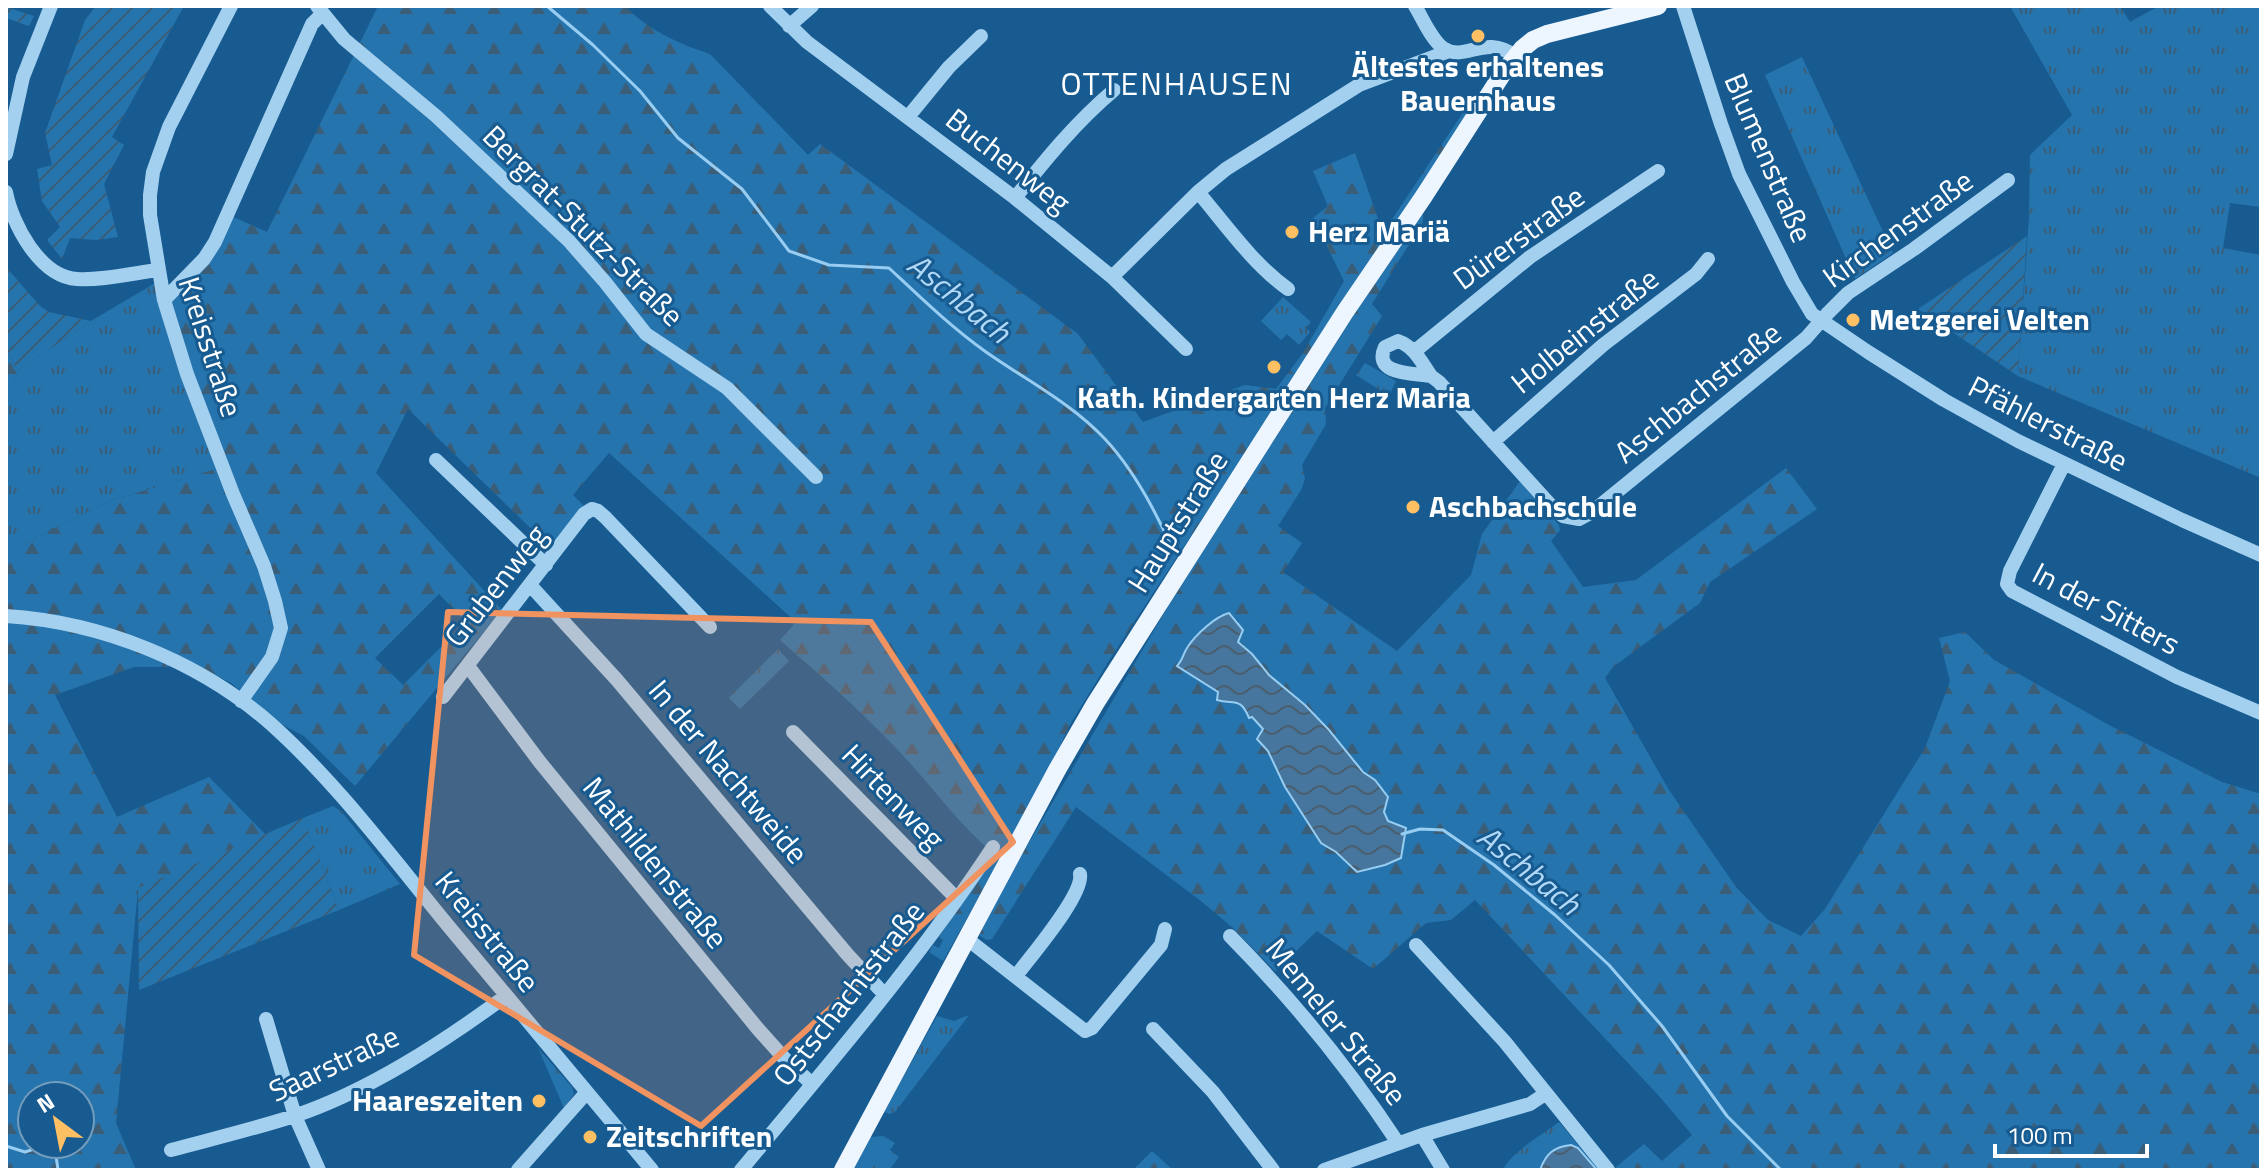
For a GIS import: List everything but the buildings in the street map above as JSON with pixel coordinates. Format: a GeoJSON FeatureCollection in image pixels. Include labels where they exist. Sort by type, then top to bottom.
{"type":"FeatureCollection","features":[{"type":"Feature","properties":{"kind":"main road","name":"Hauptstraße"},"geometry":{"type":"LineString","coordinates":[[843,1170],[1095,704],[1345,312],[1515,56],[1527,44],[1547,34],[1658,6]]}},
{"type":"Feature","properties":{"kind":"street"},"geometry":{"type":"LineString","coordinates":[[6,154],[23,77],[51,6]]}},
{"type":"Feature","properties":{"kind":"street","name":"Kreisstraße"},"geometry":{"type":"LineString","coordinates":[[231,6],[169,127],[153,172],[150,215],[164,300],[187,374],[264,566],[281,628],[272,657],[241,701]]}},
{"type":"Feature","properties":{"kind":"street","name":"Buchenweg"},"geometry":{"type":"LineString","coordinates":[[770,6],[807,42],[1015,198],[1112,277],[1186,349]]}},
{"type":"Feature","properties":{"kind":"street"},"geometry":{"type":"LineString","coordinates":[[789,26],[812,6]]}},
{"type":"Feature","properties":{"kind":"street"},"geometry":{"type":"LineString","coordinates":[[1415,6],[1435,40],[1449,51]]}},
{"type":"Feature","properties":{"kind":"street","name":"Blumenstraße"},"geometry":{"type":"LineString","coordinates":[[1683,6],[1739,174],[1793,282],[1812,314],[1821,322]]}},
{"type":"Feature","properties":{"kind":"street"},"geometry":{"type":"LineString","coordinates":[[164,300],[210,251],[320,10]]}},
{"type":"Feature","properties":{"kind":"street","name":"Bergrat-Stutz-Straße"},"geometry":{"type":"LineString","coordinates":[[320,10],[344,39],[436,116],[569,241],[646,334],[727,388],[816,477]]}},
{"type":"Feature","properties":{"kind":"street"},"geometry":{"type":"LineString","coordinates":[[908,117],[949,67],[981,36]]}},
{"type":"Feature","properties":{"kind":"street"},"geometry":{"type":"LineString","coordinates":[[1112,277],[1198,192],[1226,169],[1359,85],[1449,51],[1493,46],[1507,49],[1515,56]]}},
{"type":"Feature","properties":{"kind":"street"},"geometry":{"type":"LineString","coordinates":[[1015,198],[1058,144],[1114,90]]}},
{"type":"Feature","properties":{"kind":"street","name":"Dürerstraße"},"geometry":{"type":"LineString","coordinates":[[1415,351],[1530,257],[1658,171]]}},
{"type":"Feature","properties":{"kind":"street","name":"Kirchenstraße"},"geometry":{"type":"LineString","coordinates":[[1821,322],[1848,293],[2008,180]]}},
{"type":"Feature","properties":{"kind":"street"},"geometry":{"type":"LineString","coordinates":[[6,192],[13,217],[28,243],[57,273],[77,279],[158,270]]}},
{"type":"Feature","properties":{"kind":"street"},"geometry":{"type":"LineString","coordinates":[[1198,192],[1243,246],[1288,289]]}},
{"type":"Feature","properties":{"kind":"street","name":"Holbeinstraße"},"geometry":{"type":"LineString","coordinates":[[1493,442],[1603,345],[1696,274],[1708,259]]}},
{"type":"Feature","properties":{"kind":"street","name":"Aschbachstraße"},"geometry":{"type":"LineString","coordinates":[[1415,351],[1431,376],[1554,509],[1563,516],[1579,519],[1681,441],[1806,338],[1821,322]]}},
{"type":"Feature","properties":{"kind":"street","name":"Pfählerstraße"},"geometry":{"type":"LineString","coordinates":[[1821,322],[1944,400],[2064,464],[2261,555]]}},
{"type":"Feature","properties":{"kind":"street"},"geometry":{"type":"LineString","coordinates":[[1415,351],[1398,341],[1390,343],[1381,354],[1382,362],[1393,371],[1431,376]]}},
{"type":"Feature","properties":{"kind":"street"},"geometry":{"type":"LineString","coordinates":[[436,460],[546,565]]}},
{"type":"Feature","properties":{"kind":"street","name":"In der Sitters"},"geometry":{"type":"LineString","coordinates":[[2064,464],[2010,571],[2007,584],[2012,591],[2177,677],[2261,713]]}},
{"type":"Feature","properties":{"kind":"street","name":"Grubenweg"},"geometry":{"type":"LineString","coordinates":[[443,697],[584,514],[592,509],[605,517],[654,565],[710,627]]}},
{"type":"Feature","properties":{"kind":"street","name":"In der Nachtweide"},"geometry":{"type":"LineString","coordinates":[[530,585],[617,680],[884,994]]}},
{"type":"Feature","properties":{"kind":"street","name":"Kreisstraße"},"geometry":{"type":"LineString","coordinates":[[6,616],[67,625],[151,650],[192,670],[270,723],[313,764],[652,1170]]}},
{"type":"Feature","properties":{"kind":"street","name":"Mathildenstraße"},"geometry":{"type":"LineString","coordinates":[[468,666],[539,761],[758,1029],[812,1084]]}},
{"type":"Feature","properties":{"kind":"street","name":"Hirtenweg"},"geometry":{"type":"LineString","coordinates":[[793,732],[957,899]]}},
{"type":"Feature","properties":{"kind":"street","name":"Ostschachtstraße"},"geometry":{"type":"LineString","coordinates":[[741,1170],[884,994],[993,847]]}},
{"type":"Feature","properties":{"kind":"street"},"geometry":{"type":"LineString","coordinates":[[1016,976],[1071,903],[1081,881],[1080,874]]}},
{"type":"Feature","properties":{"kind":"street"},"geometry":{"type":"LineString","coordinates":[[966,938],[1085,1031],[1092,1028],[1161,945],[1165,929]]}},
{"type":"Feature","properties":{"kind":"street","name":"Memeler Straße"},"geometry":{"type":"LineString","coordinates":[[1230,936],[1279,987],[1340,1059],[1398,1143]]}},
{"type":"Feature","properties":{"kind":"street"},"geometry":{"type":"LineString","coordinates":[[1416,945],[1505,1042],[1608,1170]]}},
{"type":"Feature","properties":{"kind":"street","name":"Saarstraße"},"geometry":{"type":"LineString","coordinates":[[171,1150],[295,1116],[380,1077],[506,996]]}},
{"type":"Feature","properties":{"kind":"street"},"geometry":{"type":"LineString","coordinates":[[266,1019],[295,1116],[319,1170]]}},
{"type":"Feature","properties":{"kind":"street"},"geometry":{"type":"LineString","coordinates":[[1153,1029],[1213,1092],[1273,1170]]}},
{"type":"Feature","properties":{"kind":"street"},"geometry":{"type":"LineString","coordinates":[[518,1170],[587,1092]]}},
{"type":"Feature","properties":{"kind":"street"},"geometry":{"type":"LineString","coordinates":[[1324,1170],[1422,1135],[1530,1104],[1545,1094]]}},
{"type":"Feature","properties":{"kind":"street"},"geometry":{"type":"LineString","coordinates":[[1422,1135],[1443,1170]]}},
{"type":"Feature","properties":{"kind":"highlighted area"},"geometry":{"type":"Polygon","coordinates":[[[448,612],[871,622],[1013,842],[701,1126],[414,955],[448,612]]]}},
{"type":"Feature","properties":{"kind":"green space"},"geometry":{"type":"Polygon","coordinates":[[[96,6],[184,6],[112,137],[124,145],[104,184],[118,237],[96,240],[70,238],[62,259],[47,240],[60,227],[42,201],[37,169],[52,165],[45,133],[85,20],[96,6]]]}},
{"type":"Feature","properties":{"kind":"green space"},"geometry":{"type":"Polygon","coordinates":[[[378,6],[625,6],[664,35],[710,54],[808,155],[820,144],[1078,334],[1143,422],[1245,385],[1276,389],[1303,353],[1344,281],[1313,218],[1328,206],[1313,171],[1355,153],[1383,233],[1468,105],[1472,107],[1110,659],[1068,728],[1052,766],[943,961],[929,952],[933,945],[939,948],[943,940],[939,937],[993,853],[967,829],[883,735],[780,640],[796,622],[609,453],[573,495],[584,506],[551,548],[408,409],[376,473],[502,610],[355,786],[304,736],[281,724],[231,683],[177,655],[168,667],[134,667],[55,695],[117,817],[209,777],[266,835],[138,889],[116,1123],[136,1170],[6,1170],[6,552],[110,501],[226,466],[167,303],[231,216],[267,232],[378,6]],[[439,594],[375,658],[403,685],[466,622],[439,594]]]}},
{"type":"Feature","properties":{"kind":"green space"},"geometry":{"type":"Polygon","coordinates":[[[2010,6],[2120,6],[2130,22],[2159,6],[2260,6],[2261,207],[2230,203],[2223,248],[2261,255],[2261,478],[2018,376],[2029,218],[2030,155],[2072,115],[2010,6]]]}},
{"type":"Feature","properties":{"kind":"green space"},"geometry":{"type":"Polygon","coordinates":[[[6,7],[34,16],[29,26],[6,18],[6,7]]]}},
{"type":"Feature","properties":{"kind":"green space"},"geometry":{"type":"Polygon","coordinates":[[[1802,57],[1893,253],[1855,279],[1765,75],[1802,57]]]}},
{"type":"Feature","properties":{"kind":"green space"},"geometry":{"type":"Polygon","coordinates":[[[1423,207],[1423,222],[1372,304],[1382,316],[1325,408],[1326,424],[1302,465],[1305,479],[1301,490],[1278,526],[1302,543],[1283,572],[1397,651],[1471,575],[1482,534],[1520,481],[1559,525],[1560,530],[1551,541],[1583,587],[1636,580],[1786,468],[1817,509],[1710,582],[1700,603],[1613,667],[1605,678],[1669,790],[1736,887],[1768,920],[1801,936],[1825,909],[1925,748],[1950,681],[1939,638],[1965,632],[1994,660],[2109,725],[2222,782],[2261,794],[2261,1170],[1618,1170],[1616,1167],[1644,1144],[1662,1161],[1692,1135],[1475,900],[1451,920],[1426,923],[1373,969],[1317,931],[1275,971],[1201,901],[1076,807],[992,939],[987,940],[980,936],[978,929],[1169,605],[1423,207]],[[1230,613],[1219,615],[1178,666],[1218,692],[1222,701],[1242,706],[1249,717],[1264,729],[1258,740],[1268,751],[1285,787],[1321,843],[1336,852],[1357,872],[1385,865],[1388,821],[1375,780],[1356,763],[1329,729],[1237,642],[1238,621],[1230,613]]]}},
{"type":"Feature","properties":{"kind":"green space"},"geometry":{"type":"Polygon","coordinates":[[[2027,236],[2018,376],[1918,309],[2027,236]]]}},
{"type":"Feature","properties":{"kind":"green space"},"geometry":{"type":"Polygon","coordinates":[[[6,267],[49,312],[91,321],[18,370],[6,351],[6,267]]]}},
{"type":"Feature","properties":{"kind":"green space"},"geometry":{"type":"Polygon","coordinates":[[[162,279],[226,466],[110,501],[6,552],[6,393],[13,387],[18,370],[91,321],[162,279]]]}},
{"type":"Feature","properties":{"kind":"green space"},"geometry":{"type":"Polygon","coordinates":[[[1283,297],[1311,322],[1306,328],[1310,332],[1299,345],[1287,334],[1281,340],[1261,321],[1283,297]]]}},
{"type":"Feature","properties":{"kind":"green space"},"geometry":{"type":"Polygon","coordinates":[[[6,351],[18,370],[13,387],[6,393],[6,351]]]}},
{"type":"Feature","properties":{"kind":"green space"},"geometry":{"type":"Polygon","coordinates":[[[1365,363],[1396,381],[1389,396],[1356,375],[1365,363]]]}},
{"type":"Feature","properties":{"kind":"green space"},"geometry":{"type":"Polygon","coordinates":[[[778,649],[789,661],[740,709],[729,698],[778,649]]]}},
{"type":"Feature","properties":{"kind":"green space"},"geometry":{"type":"Polygon","coordinates":[[[333,806],[341,811],[400,884],[339,910],[303,818],[333,806]]]}},
{"type":"Feature","properties":{"kind":"green space"},"geometry":{"type":"Polygon","coordinates":[[[303,818],[339,910],[139,990],[138,888],[303,818]]]}},
{"type":"Feature","properties":{"kind":"green space"},"geometry":{"type":"Polygon","coordinates":[[[969,1015],[895,1112],[884,1112],[937,1016],[954,1021],[969,1015]]]}},
{"type":"Feature","properties":{"kind":"green space"},"geometry":{"type":"Polygon","coordinates":[[[538,1048],[572,1087],[574,1094],[564,1108],[538,1048]]]}},
{"type":"Feature","properties":{"kind":"green space"},"geometry":{"type":"Polygon","coordinates":[[[1559,1122],[1599,1170],[1503,1170],[1520,1150],[1559,1122]]]}},
{"type":"Feature","properties":{"kind":"green space"},"geometry":{"type":"Polygon","coordinates":[[[883,1136],[895,1143],[890,1150],[899,1157],[889,1170],[853,1170],[871,1137],[883,1136]]]}},
{"type":"Feature","properties":{"kind":"green space"},"geometry":{"type":"Polygon","coordinates":[[[1152,1151],[1173,1170],[1133,1170],[1152,1151]]]}},
{"type":"Feature","properties":{"kind":"water"},"geometry":{"type":"Polygon","coordinates":[[[1229,613],[1243,630],[1238,642],[1269,675],[1305,705],[1388,797],[1384,812],[1388,821],[1406,828],[1401,858],[1357,872],[1336,852],[1321,843],[1285,787],[1268,751],[1257,739],[1263,729],[1252,717],[1249,718],[1239,704],[1217,700],[1218,692],[1177,666],[1200,632],[1229,613]]]}},
{"type":"Feature","properties":{"kind":"water"},"geometry":{"type":"Polygon","coordinates":[[[1571,1145],[1578,1148],[1597,1170],[1540,1170],[1551,1152],[1571,1145]]]}},
{"type":"Feature","properties":{"kind":"waterway","name":"Aschbach"},"geometry":{"type":"LineString","coordinates":[[547,6],[640,91],[678,138],[742,189],[789,251],[829,265],[889,268],[973,342],[1092,426],[1116,451],[1134,477],[1172,548]]}},
{"type":"Feature","properties":{"kind":"waterway","name":"Aschbach"},"geometry":{"type":"LineString","coordinates":[[1402,834],[1420,829],[1443,830],[1494,865],[1555,915],[1609,965],[1662,1026],[1727,1116],[1781,1170]]}},
{"type":"Feature","properties":{"kind":"waterway"},"geometry":{"type":"LineString","coordinates":[[6,1146],[25,1152],[43,1146],[55,1148],[58,1170]]}},
{"type":"Feature","properties":{"kind":"place","name":"Ältestes erhaltenes Bauernhaus"},"geometry":{"type":"Point","coordinates":[1478,36]}},
{"type":"Feature","properties":{"kind":"place","name":"Herz Mariä"},"geometry":{"type":"Point","coordinates":[1292,232]}},
{"type":"Feature","properties":{"kind":"place","name":"Metzgerei Velten"},"geometry":{"type":"Point","coordinates":[1853,320]}},
{"type":"Feature","properties":{"kind":"place","name":"Kath. Kindergarten Herz Maria"},"geometry":{"type":"Point","coordinates":[1274,367]}},
{"type":"Feature","properties":{"kind":"place","name":"Aschbachschule"},"geometry":{"type":"Point","coordinates":[1413,507]}},
{"type":"Feature","properties":{"kind":"place","name":"Haareszeiten"},"geometry":{"type":"Point","coordinates":[539,1101]}},
{"type":"Feature","properties":{"kind":"place","name":"Zeitschriften"},"geometry":{"type":"Point","coordinates":[590,1137]}},
{"type":"Feature","properties":{"kind":"district","name":"OTTENHAUSEN"},"geometry":{"type":"Point","coordinates":[1177,84]}}]}
